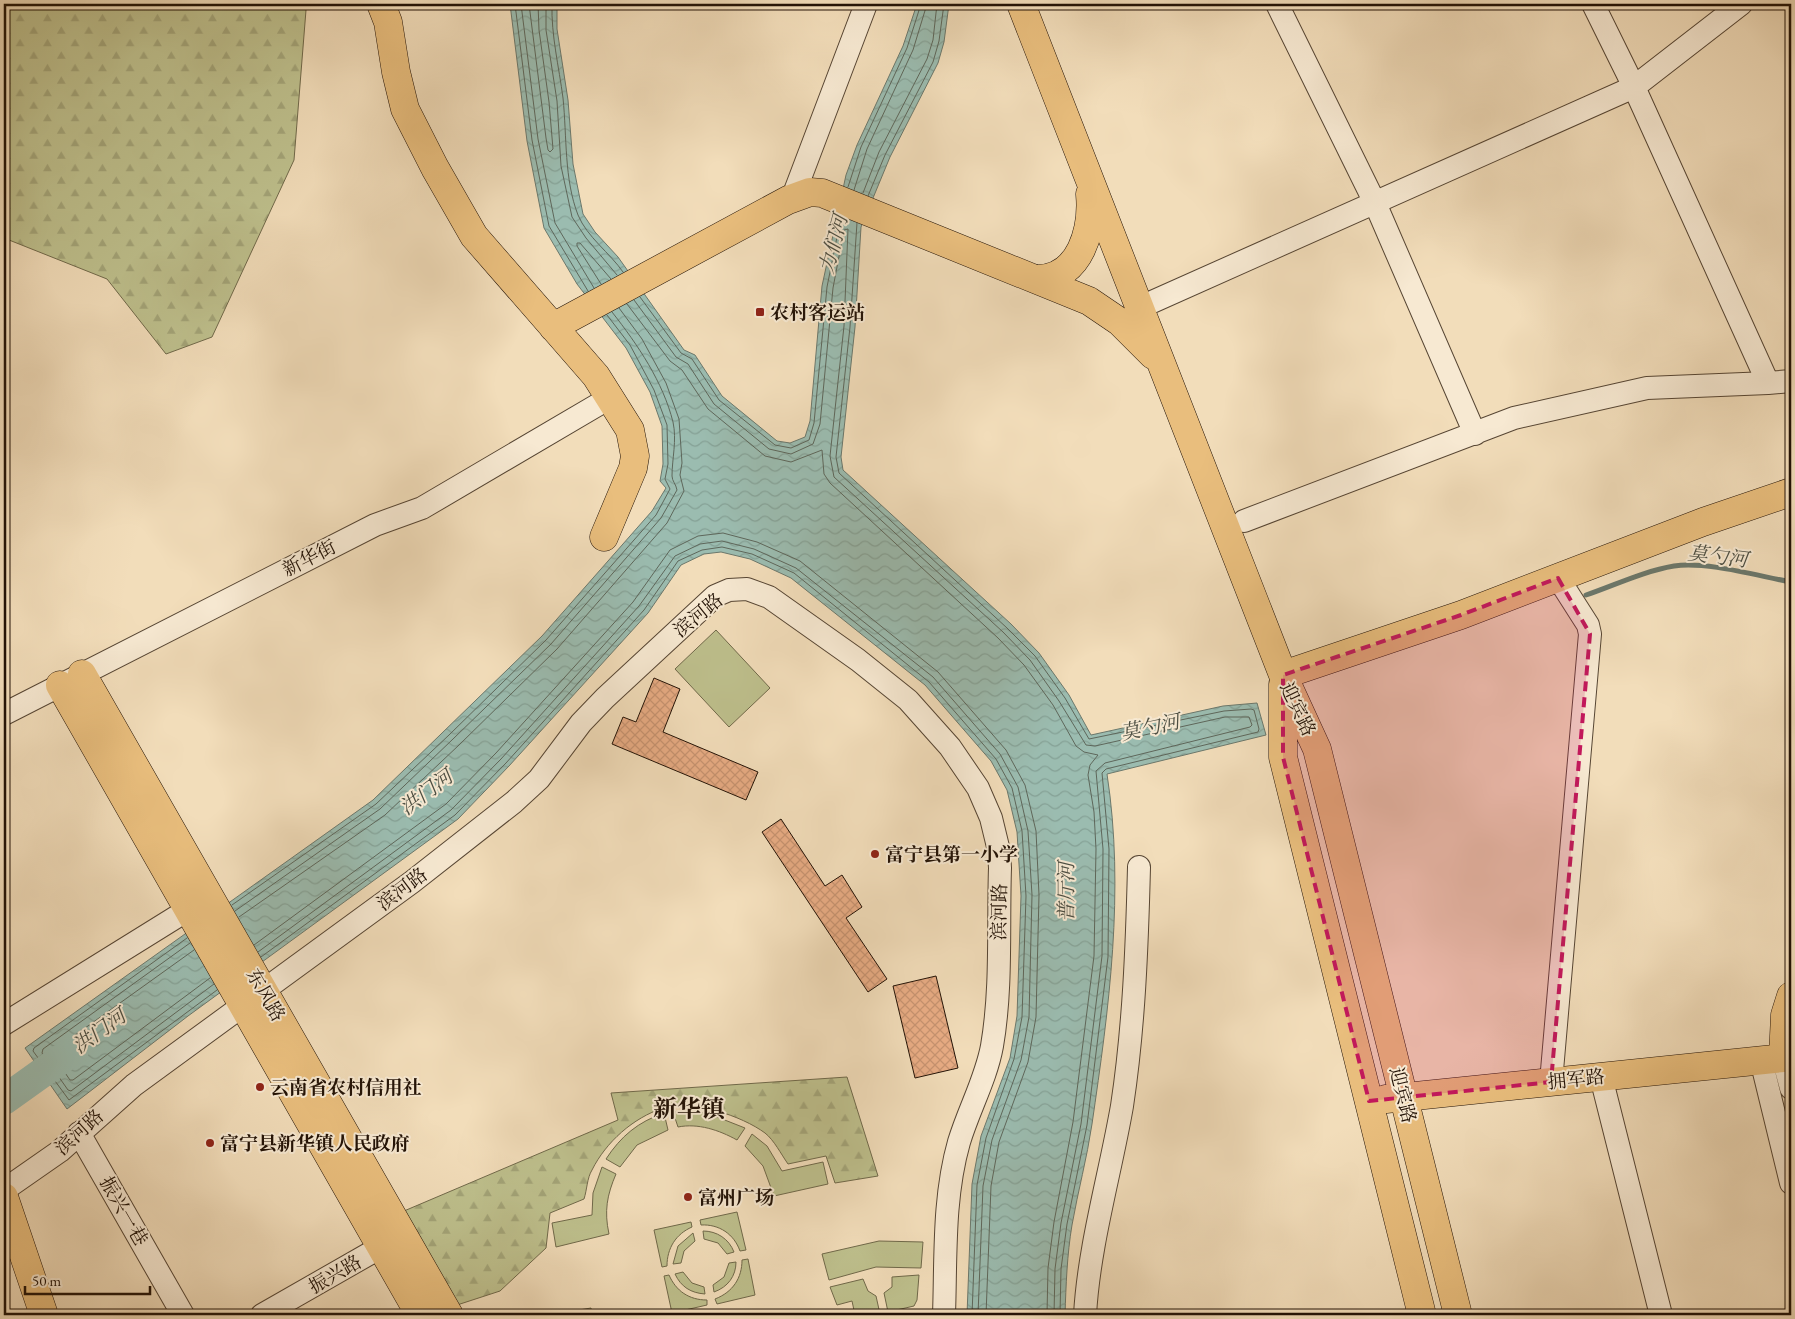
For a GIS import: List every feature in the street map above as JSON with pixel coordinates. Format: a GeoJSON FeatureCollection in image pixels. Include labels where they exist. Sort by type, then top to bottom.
{"type":"FeatureCollection","features":[{"type":"Feature","properties":{"kind":"main road"},"geometry":{"type":"LineString","coordinates":[[381,4],[388,22],[396,72],[405,109],[435,168],[474,236],[553,326],[611,397],[630,430],[635,456],[626,488],[604,537]]}},
{"type":"Feature","properties":{"kind":"main road"},"geometry":{"type":"LineString","coordinates":[[1021,4],[1116,249],[1142,295],[1163,368],[1282,675],[1461,616],[1703,522],[1791,492]]}},
{"type":"Feature","properties":{"kind":"main road"},"geometry":{"type":"LineString","coordinates":[[1073,294],[1069,276],[1075,259],[1085,241],[1090,220],[1090,197],[1086,173]]}},
{"type":"Feature","properties":{"kind":"main road"},"geometry":{"type":"LineString","coordinates":[[553,326],[788,200],[810,192],[833,196],[1073,294],[1104,310],[1135,336],[1163,368]]}},
{"type":"Feature","properties":{"kind":"main road"},"geometry":{"type":"LineString","coordinates":[[1038,279],[1059,275],[1082,252],[1098,245],[1116,249]]}},
{"type":"Feature","properties":{"kind":"main road"},"geometry":{"type":"LineString","coordinates":[[1104,310],[1142,295]]}},
{"type":"Feature","properties":{"kind":"main road","name":"迎宾路"},"geometry":{"type":"LineString","coordinates":[[1282,675],[1317,748],[1458,1315]]}},
{"type":"Feature","properties":{"kind":"main road","name":"迎宾路"},"geometry":{"type":"LineString","coordinates":[[1282,675],[1283,757],[1422,1315]]}},
{"type":"Feature","properties":{"kind":"main road","name":"东风路"},"geometry":{"type":"LineString","coordinates":[[71,680],[253,998],[449,1315]]}},
{"type":"Feature","properties":{"kind":"main road"},"geometry":{"type":"LineString","coordinates":[[1772,1059],[1791,996]]}},
{"type":"Feature","properties":{"kind":"main road","name":"东风路"},"geometry":{"type":"LineString","coordinates":[[253,998],[381,1247],[420,1315]]}},
{"type":"Feature","properties":{"kind":"main road","name":"拥军路"},"geometry":{"type":"LineString","coordinates":[[1369,1101],[1772,1059]]}},
{"type":"Feature","properties":{"kind":"main road"},"geometry":{"type":"LineString","coordinates":[[4,1197],[44,1315]]}},
{"type":"Feature","properties":{"kind":"street"},"geometry":{"type":"LineString","coordinates":[[794,194],[866,4]]}},
{"type":"Feature","properties":{"kind":"street"},"geometry":{"type":"LineString","coordinates":[[1277,4],[1375,203],[1475,434]]}},
{"type":"Feature","properties":{"kind":"street"},"geometry":{"type":"LineString","coordinates":[[1594,4],[1634,87],[1768,383]]}},
{"type":"Feature","properties":{"kind":"street"},"geometry":{"type":"LineString","coordinates":[[1142,295],[1375,203],[1634,87],[1741,4]]}},
{"type":"Feature","properties":{"kind":"street"},"geometry":{"type":"LineString","coordinates":[[1244,521],[1514,418],[1647,388],[1791,381]]}},
{"type":"Feature","properties":{"kind":"street","name":"新华街"},"geometry":{"type":"LineString","coordinates":[[4,714],[375,525],[422,508],[611,397]]}},
{"type":"Feature","properties":{"kind":"street"},"geometry":{"type":"LineString","coordinates":[[1550,1082],[1590,634],[1588,625],[1558,578]]}},
{"type":"Feature","properties":{"kind":"street","name":"滨河路"},"geometry":{"type":"LineString","coordinates":[[4,1190],[39,1167],[134,1085],[412,882],[526,791],[550,766],[581,723],[605,698],[715,596],[738,589],[762,594],[858,660],[908,700],[950,747],[969,774],[985,802],[996,834],[1000,868],[996,1021],[988,1062],[959,1142],[953,1171],[946,1231],[944,1315]]}},
{"type":"Feature","properties":{"kind":"street"},"geometry":{"type":"LineString","coordinates":[[1085,1315],[1093,1249],[1122,1103],[1134,985],[1139,867]]}},
{"type":"Feature","properties":{"kind":"street"},"geometry":{"type":"LineString","coordinates":[[4,1024],[199,903]]}},
{"type":"Feature","properties":{"kind":"street"},"geometry":{"type":"LineString","coordinates":[[1772,1059],[1791,1088]]}},
{"type":"Feature","properties":{"kind":"street"},"geometry":{"type":"LineString","coordinates":[[1772,1059],[1791,1183]]}},
{"type":"Feature","properties":{"kind":"street"},"geometry":{"type":"LineString","coordinates":[[1601,1077],[1661,1315]]}},
{"type":"Feature","properties":{"kind":"street","name":"振兴一巷"},"geometry":{"type":"LineString","coordinates":[[79,1133],[183,1315]]}},
{"type":"Feature","properties":{"kind":"street","name":"振兴路"},"geometry":{"type":"LineString","coordinates":[[262,1315],[381,1247]]}},
{"type":"Feature","properties":{"kind":"highlighted area"},"geometry":{"type":"Polygon","coordinates":[[[1558,578],[1590,634],[1551,1082],[1369,1101],[1283,757],[1283,675],[1461,615],[1558,578]]]}},
{"type":"Feature","properties":{"kind":"green space"},"geometry":{"type":"Polygon","coordinates":[[[4,4],[302,4],[306,10],[294,160],[212,337],[166,354],[107,279],[4,238],[4,4]]]}},
{"type":"Feature","properties":{"kind":"green space"},"geometry":{"type":"Polygon","coordinates":[[[716,630],[770,688],[729,727],[675,669],[716,630]]]}},
{"type":"Feature","properties":{"kind":"green space"},"geometry":{"type":"Polygon","coordinates":[[[847,1077],[878,1176],[835,1183],[826,1156],[788,1164],[765,1133],[730,1115],[702,1107],[675,1106],[663,1108],[652,1112],[631,1125],[605,1150],[590,1173],[584,1199],[550,1213],[546,1248],[500,1291],[454,1306],[404,1211],[618,1120],[611,1093],[847,1077]]]}},
{"type":"Feature","properties":{"kind":"green space"},"geometry":{"type":"Polygon","coordinates":[[[673,1112],[707,1113],[745,1128],[737,1140],[708,1128],[678,1127],[673,1112]]]}},
{"type":"Feature","properties":{"kind":"green space"},"geometry":{"type":"Polygon","coordinates":[[[664,1113],[668,1130],[637,1145],[620,1167],[606,1159],[618,1143],[638,1125],[664,1113]]]}},
{"type":"Feature","properties":{"kind":"green space"},"geometry":{"type":"Polygon","coordinates":[[[752,1134],[767,1146],[782,1171],[823,1162],[828,1184],[774,1196],[763,1166],[745,1146],[752,1134]]]}},
{"type":"Feature","properties":{"kind":"green space"},"geometry":{"type":"Polygon","coordinates":[[[602,1167],[616,1174],[607,1203],[609,1234],[556,1247],[552,1223],[592,1215],[593,1193],[602,1167]]]}},
{"type":"Feature","properties":{"kind":"green space"},"geometry":{"type":"Polygon","coordinates":[[[737,1212],[746,1250],[740,1251],[734,1240],[725,1231],[714,1226],[701,1225],[700,1220],[737,1212]]]}},
{"type":"Feature","properties":{"kind":"green space"},"geometry":{"type":"Polygon","coordinates":[[[691,1222],[692,1227],[681,1234],[674,1242],[667,1259],[667,1266],[662,1267],[654,1230],[691,1222]]]}},
{"type":"Feature","properties":{"kind":"green space"},"geometry":{"type":"Polygon","coordinates":[[[703,1231],[713,1232],[722,1237],[729,1243],[734,1252],[727,1254],[718,1243],[704,1239],[703,1231]]]}},
{"type":"Feature","properties":{"kind":"green space"},"geometry":{"type":"Polygon","coordinates":[[[693,1233],[695,1241],[684,1251],[681,1263],[673,1264],[678,1246],[693,1233]]]}},
{"type":"Feature","properties":{"kind":"green space"},"geometry":{"type":"Polygon","coordinates":[[[879,1241],[923,1242],[921,1268],[876,1267],[829,1280],[822,1254],[879,1241]]]}},
{"type":"Feature","properties":{"kind":"green space"},"geometry":{"type":"Polygon","coordinates":[[[748,1259],[755,1295],[717,1304],[715,1299],[727,1292],[735,1284],[742,1267],[742,1260],[748,1259]]]}},
{"type":"Feature","properties":{"kind":"green space"},"geometry":{"type":"Polygon","coordinates":[[[736,1262],[733,1276],[727,1284],[714,1292],[713,1285],[724,1277],[729,1263],[736,1262]]]}},
{"type":"Feature","properties":{"kind":"green space"},"geometry":{"type":"Polygon","coordinates":[[[683,1272],[692,1283],[704,1287],[705,1294],[691,1291],[683,1286],[675,1274],[683,1272]]]}},
{"type":"Feature","properties":{"kind":"green space"},"geometry":{"type":"Polygon","coordinates":[[[669,1275],[675,1286],[684,1294],[700,1300],[707,1300],[707,1305],[672,1313],[664,1276],[669,1275]]]}},
{"type":"Feature","properties":{"kind":"green space"},"geometry":{"type":"Polygon","coordinates":[[[919,1275],[917,1300],[914,1306],[888,1312],[884,1293],[892,1287],[892,1277],[919,1275]]]}},
{"type":"Feature","properties":{"kind":"green space"},"geometry":{"type":"Polygon","coordinates":[[[863,1279],[868,1291],[876,1296],[880,1314],[855,1315],[852,1301],[837,1305],[830,1287],[863,1279]]]}},
{"type":"Feature","properties":{"kind":"green space"},"geometry":{"type":"Polygon","coordinates":[[[591,1308],[592,1315],[549,1315],[591,1308]]]}},
{"type":"Feature","properties":{"kind":"water"},"geometry":{"type":"Polygon","coordinates":[[[510,4],[557,4],[557,29],[568,100],[573,164],[583,214],[595,232],[618,257],[684,350],[695,355],[722,396],[777,441],[790,443],[805,437],[810,421],[822,286],[846,175],[857,145],[903,46],[917,4],[949,4],[944,42],[938,63],[890,157],[861,227],[855,327],[841,457],[843,470],[1011,624],[1039,653],[1069,695],[1091,735],[1223,706],[1257,703],[1266,735],[1107,774],[1115,862],[1113,949],[1104,1037],[1092,1124],[1070,1236],[1065,1315],[967,1315],[972,1184],[981,1136],[1010,1058],[1017,1016],[1021,896],[1017,832],[1007,790],[991,761],[925,685],[791,578],[750,559],[721,552],[704,554],[681,565],[648,613],[509,766],[458,819],[188,1016],[67,1109],[25,1048],[373,800],[542,636],[652,511],[666,488],[660,481],[663,464],[662,426],[650,392],[626,348],[577,284],[544,228],[527,141],[510,4]]]}},
{"type":"Feature","properties":{"kind":"building"},"geometry":{"type":"Polygon","coordinates":[[[654,678],[680,689],[663,732],[758,772],[746,800],[612,744],[623,717],[636,722],[654,678]]]}},
{"type":"Feature","properties":{"kind":"building"},"geometry":{"type":"Polygon","coordinates":[[[781,819],[825,886],[842,875],[862,907],[846,918],[887,979],[868,992],[762,832],[781,819]]]}},
{"type":"Feature","properties":{"kind":"building"},"geometry":{"type":"Polygon","coordinates":[[[936,976],[958,1068],[915,1078],[893,986],[936,976]]]}},
{"type":"Feature","properties":{"kind":"waterway","name":"莫勺河"},"geometry":{"type":"LineString","coordinates":[[1586,595],[1652,571],[1687,565],[1716,567],[1791,582]]}},
{"type":"Feature","properties":{"kind":"waterway","name":"洪门河"},"geometry":{"type":"LineString","coordinates":[[4,1100],[74,1050]]}},
{"type":"Feature","properties":{"kind":"place","name":"农村客运站"},"geometry":{"type":"Point","coordinates":[760,312]}},
{"type":"Feature","properties":{"kind":"place","name":"富宁县第一小学"},"geometry":{"type":"Point","coordinates":[875,854]}},
{"type":"Feature","properties":{"kind":"place","name":"云南省农村信用社"},"geometry":{"type":"Point","coordinates":[260,1087]}},
{"type":"Feature","properties":{"kind":"place","name":"富宁县新华镇人民政府"},"geometry":{"type":"Point","coordinates":[210,1143]}},
{"type":"Feature","properties":{"kind":"place","name":"富州广场"},"geometry":{"type":"Point","coordinates":[688,1197]}},
{"type":"Feature","properties":{"kind":"district","name":"新华镇"},"geometry":{"type":"Point","coordinates":[689,1108]}},
{"type":"Feature","properties":{"kind":"water label","name":"力们河"},"geometry":{"type":"Point","coordinates":[833,244]}},
{"type":"Feature","properties":{"kind":"water label","name":"普厅河"},"geometry":{"type":"Point","coordinates":[1066,892]}}]}
